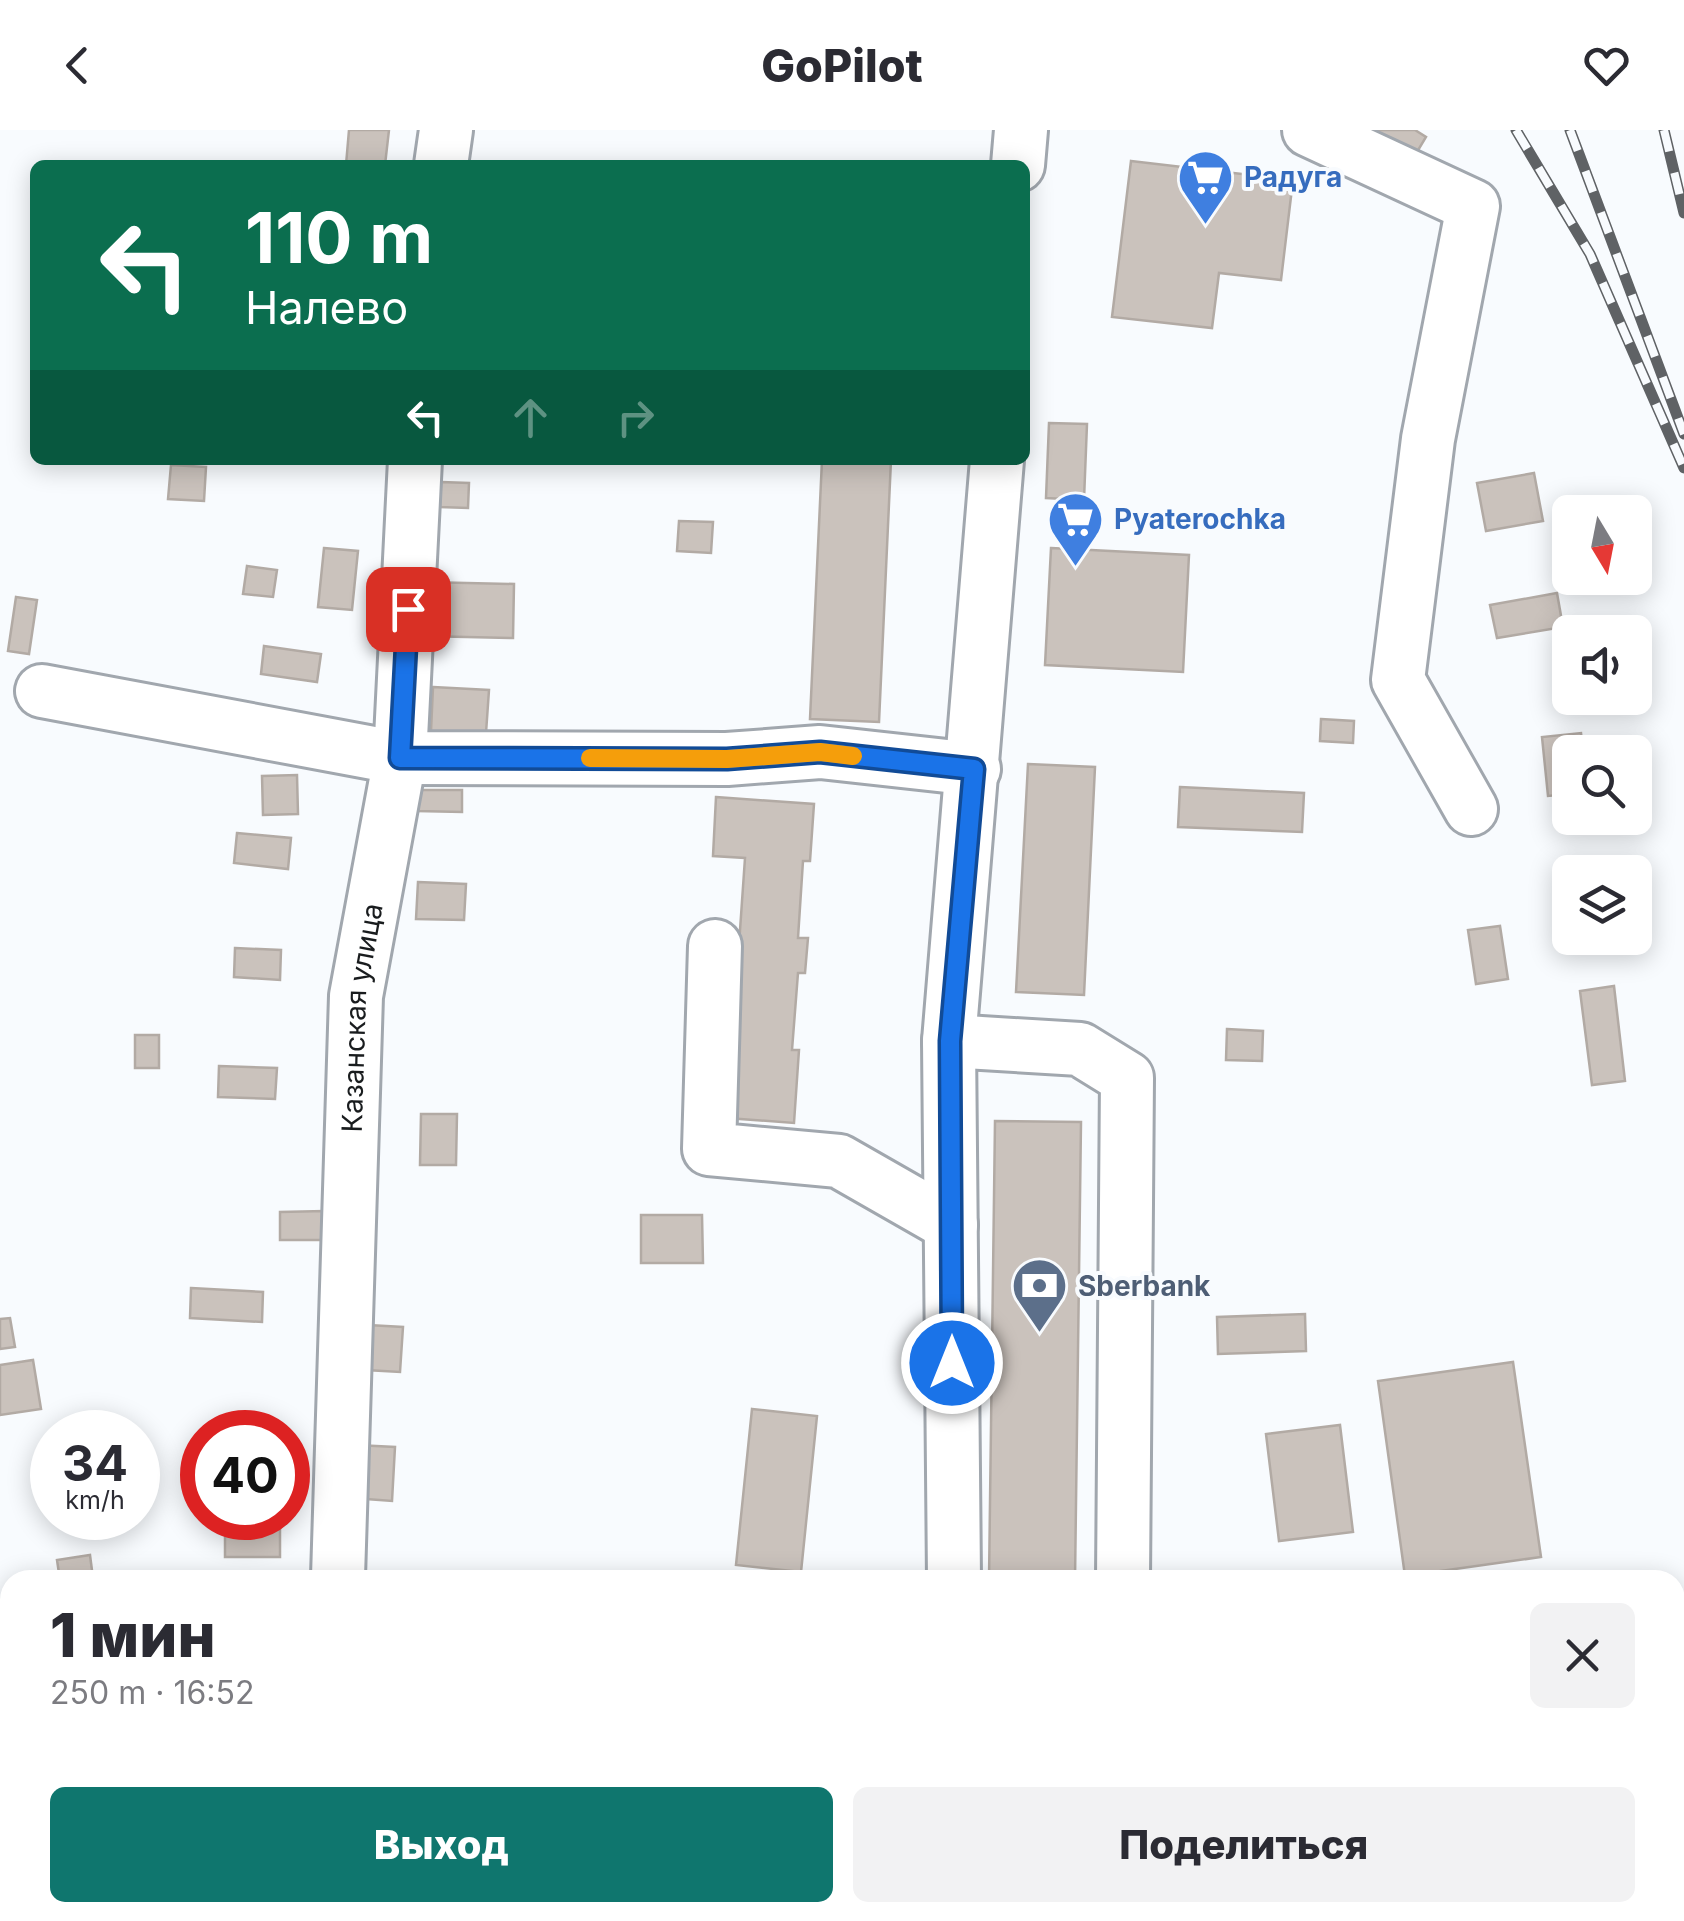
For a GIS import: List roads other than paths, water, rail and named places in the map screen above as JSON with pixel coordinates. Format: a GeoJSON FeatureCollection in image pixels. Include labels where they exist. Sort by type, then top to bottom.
{"type":"FeatureCollection","features":[{"type":"Feature","properties":{"kind":"street"},"geometry":{"type":"LineString","coordinates":[[442,160],[446,130]]}},
{"type":"Feature","properties":{"kind":"street"},"geometry":{"type":"LineString","coordinates":[[1018,160],[1021,130]]}},
{"type":"Feature","properties":{"kind":"street"},"geometry":{"type":"LineString","coordinates":[[1309,130],[1472,206],[1428,439],[1398,680],[1470,810]]}},
{"type":"Feature","properties":{"kind":"street","name":"Казанская улица"},"geometry":{"type":"LineString","coordinates":[[338,1570],[356,996],[400,758],[416,465]]}},
{"type":"Feature","properties":{"kind":"street"},"geometry":{"type":"LineString","coordinates":[[954,1570],[950,1041],[997,465]]}},
{"type":"Feature","properties":{"kind":"street"},"geometry":{"type":"LineString","coordinates":[[42,692],[400,758],[727,759],[820,752],[974,769]]}},
{"type":"Feature","properties":{"kind":"street"},"geometry":{"type":"LineString","coordinates":[[715,946],[709,1149],[839,1162],[951,1225]]}},
{"type":"Feature","properties":{"kind":"street"},"geometry":{"type":"LineString","coordinates":[[950,1041],[1080,1049],[1126,1078],[1123,1570]]}},
{"type":"Feature","properties":{"kind":"railway"},"geometry":{"type":"LineString","coordinates":[[1516,130],[1590,254],[1684,468]]}},
{"type":"Feature","properties":{"kind":"railway"},"geometry":{"type":"LineString","coordinates":[[1570,130],[1684,434]]}},
{"type":"Feature","properties":{"kind":"railway"},"geometry":{"type":"LineString","coordinates":[[1664,130],[1684,213]]}},
{"type":"Feature","properties":{"kind":"place","name":"Радуга"},"geometry":{"type":"Point","coordinates":[1205,226]}},
{"type":"Feature","properties":{"kind":"place","name":"Pyaterochka"},"geometry":{"type":"Point","coordinates":[1075,568]}},
{"type":"Feature","properties":{"kind":"place","name":"Sberbank"},"geometry":{"type":"Point","coordinates":[1039,1335]}}]}
